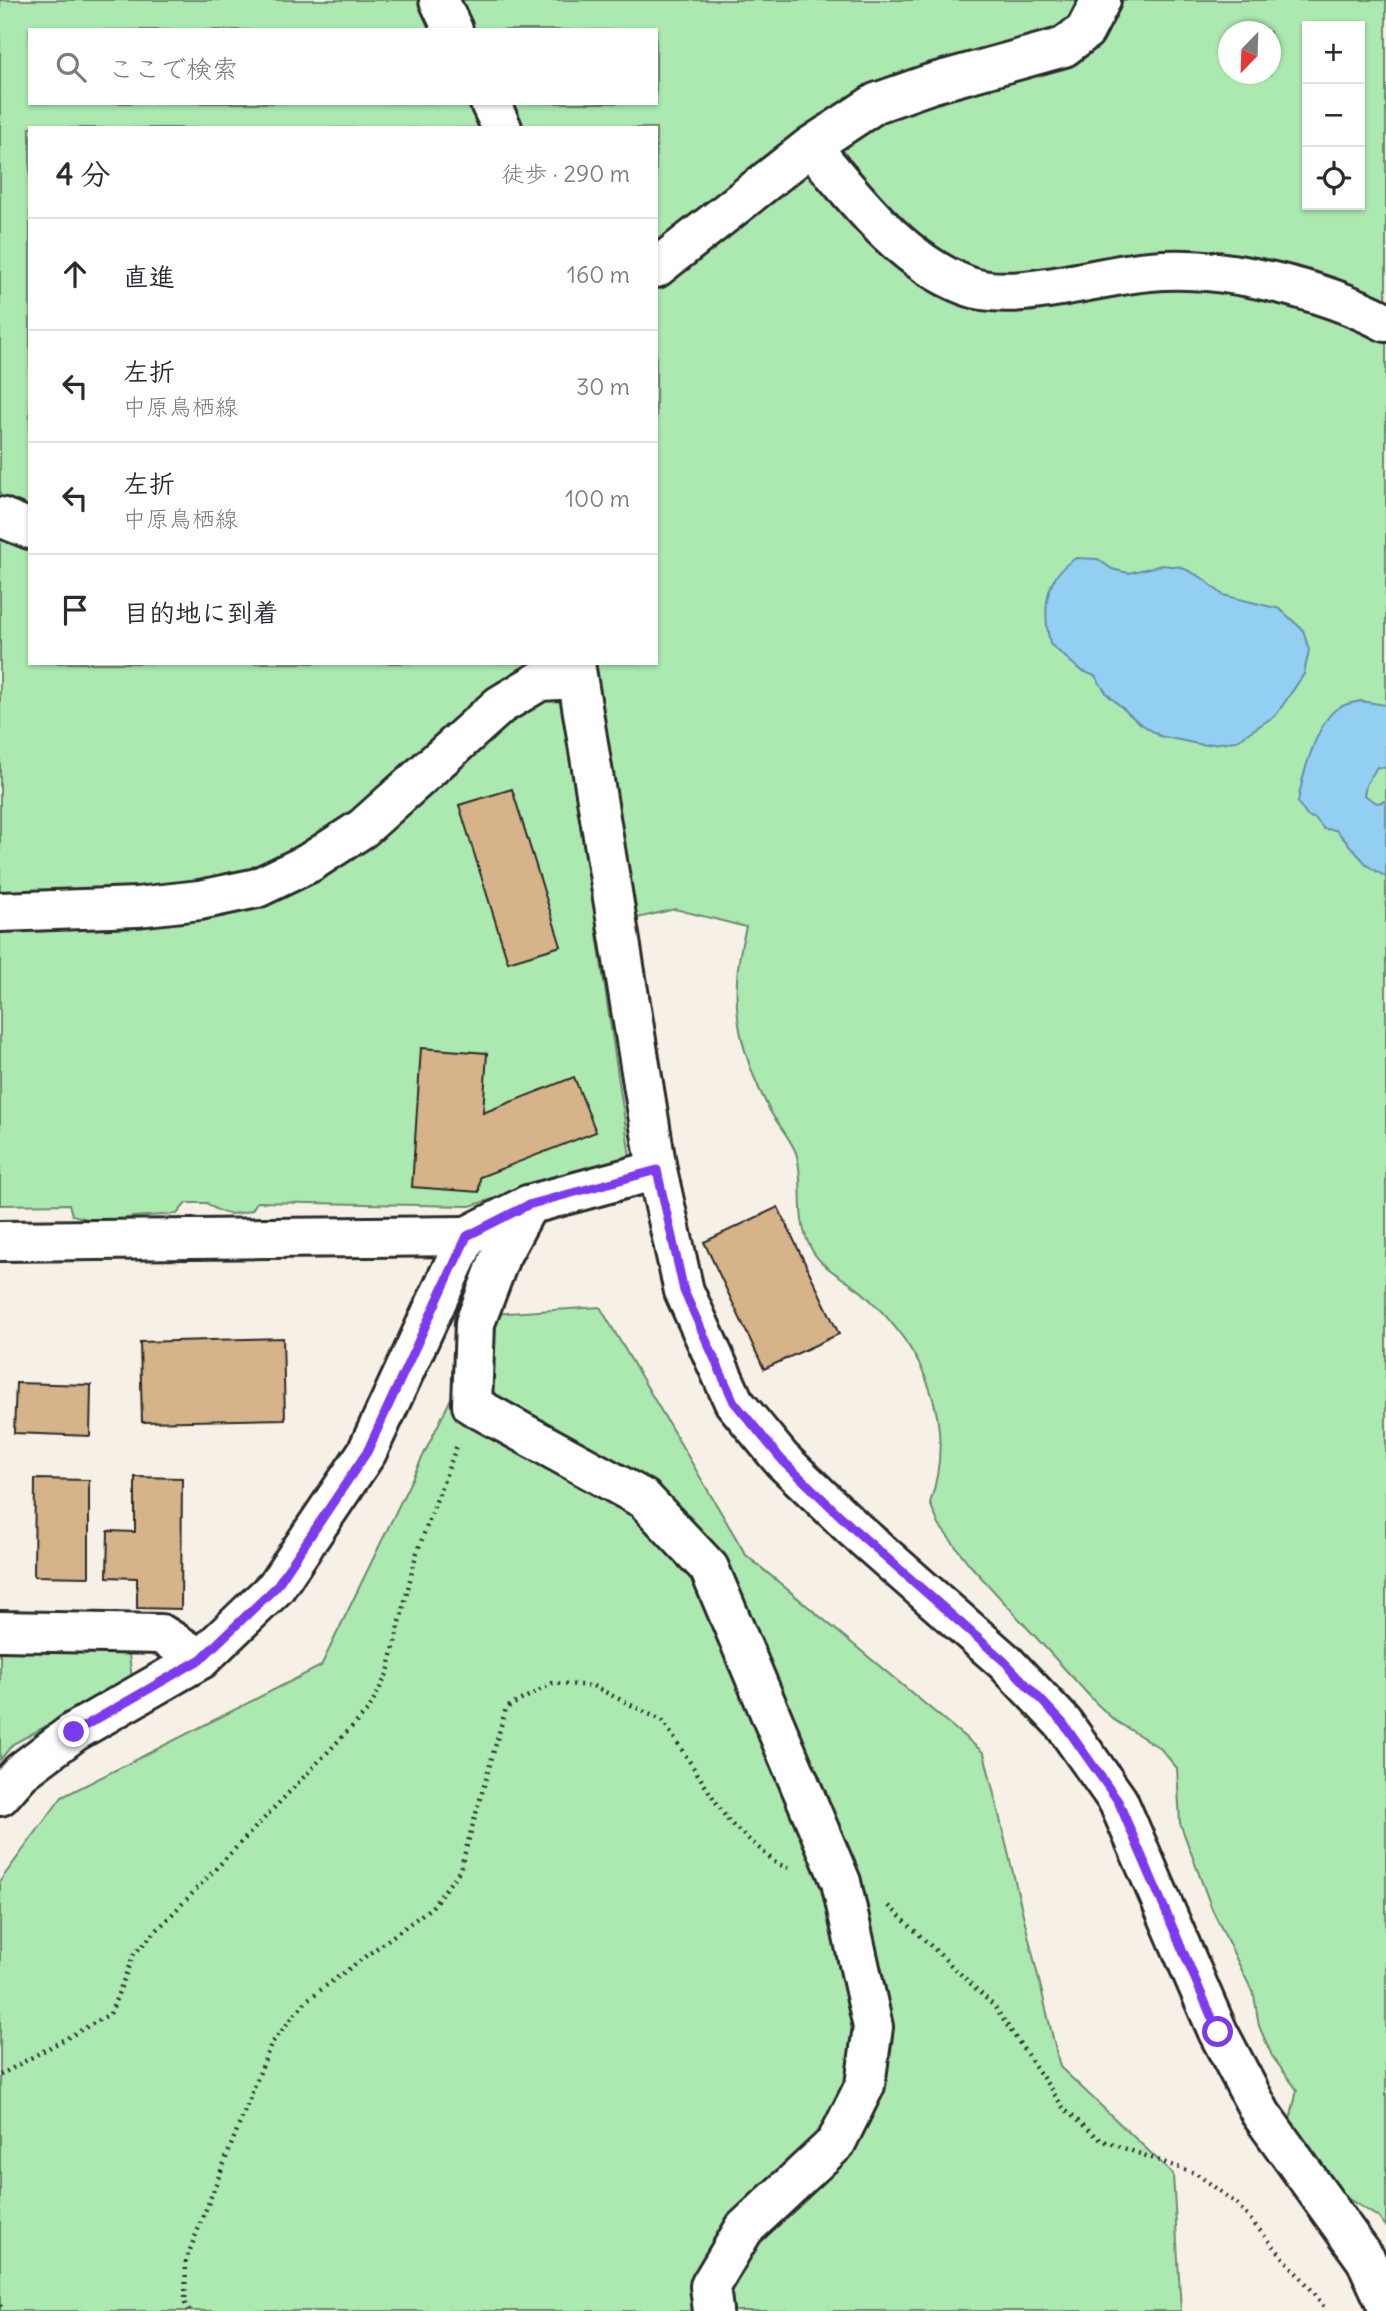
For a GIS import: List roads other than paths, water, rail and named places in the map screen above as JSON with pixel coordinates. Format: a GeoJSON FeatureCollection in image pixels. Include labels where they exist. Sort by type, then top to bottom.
{"type":"FeatureCollection","features":[{"type":"Feature","properties":{"kind":"street"},"geometry":{"type":"LineString","coordinates":[[439,0],[452,28]]}},
{"type":"Feature","properties":{"kind":"street"},"geometry":{"type":"LineString","coordinates":[[658,266],[811,146],[876,103],[930,84],[1064,47],[1085,31],[1101,0]]}},
{"type":"Feature","properties":{"kind":"street"},"geometry":{"type":"LineString","coordinates":[[491,105],[501,126]]}},
{"type":"Feature","properties":{"kind":"street"},"geometry":{"type":"LineString","coordinates":[[811,146],[873,219],[934,270],[969,287],[1004,293],[1152,270],[1218,274],[1291,287],[1386,321]]}},
{"type":"Feature","properties":{"kind":"street"},"geometry":{"type":"LineString","coordinates":[[0,517],[28,528]]}},
{"type":"Feature","properties":{"kind":"street"},"geometry":{"type":"LineString","coordinates":[[0,912],[137,907],[200,900],[257,888],[309,863],[363,828],[500,705],[540,681],[576,671],[657,1170],[684,1291],[734,1402],[782,1460],[855,1530],[1005,1662],[1063,1723],[1118,1801],[1218,2032],[1261,2114],[1366,2260],[1386,2303]]}},
{"type":"Feature","properties":{"kind":"street"},"geometry":{"type":"LineString","coordinates":[[0,1241],[467,1236],[528,1205],[657,1170]]}},
{"type":"Feature","properties":{"kind":"street"},"geometry":{"type":"LineString","coordinates":[[528,1205],[500,1257],[475,1323],[472,1405],[644,1499],[709,1568],[841,1882],[873,2027],[865,2085],[836,2143],[744,2229],[710,2286],[713,2311]]}},
{"type":"Feature","properties":{"kind":"street"},"geometry":{"type":"LineString","coordinates":[[0,1796],[21,1772],[74,1732],[201,1659],[276,1587],[367,1452],[467,1236]]}},
{"type":"Feature","properties":{"kind":"street"},"geometry":{"type":"LineString","coordinates":[[0,1631],[161,1634],[201,1659]]}},
{"type":"Feature","properties":{"kind":"water"},"geometry":{"type":"Polygon","coordinates":[[[1076,558],[1098,559],[1112,569],[1129,573],[1162,565],[1181,567],[1201,577],[1223,595],[1280,609],[1303,630],[1309,650],[1304,674],[1276,715],[1236,741],[1203,745],[1160,736],[1138,722],[1107,694],[1095,676],[1080,670],[1050,644],[1046,607],[1051,585],[1065,566],[1076,558]]]}},
{"type":"Feature","properties":{"kind":"water"},"geometry":{"type":"Polygon","coordinates":[[[1360,701],[1386,705],[1386,768],[1377,767],[1366,785],[1364,795],[1377,803],[1386,801],[1386,877],[1368,866],[1336,830],[1324,829],[1316,819],[1307,816],[1298,803],[1306,766],[1323,725],[1338,708],[1360,701]]]}}]}
